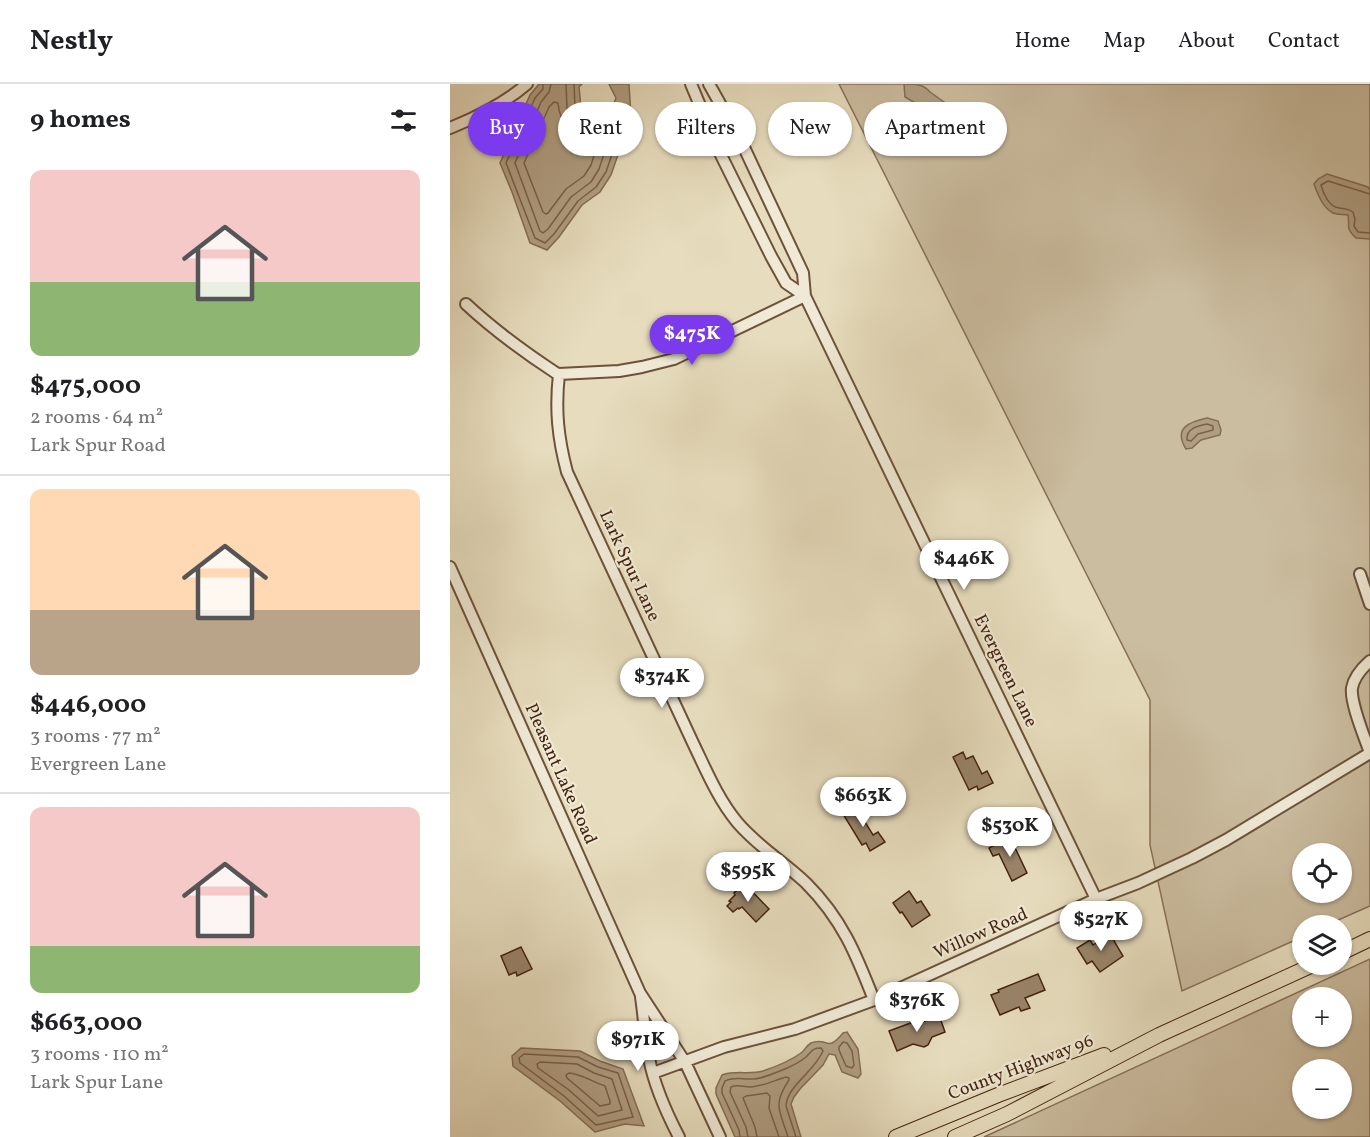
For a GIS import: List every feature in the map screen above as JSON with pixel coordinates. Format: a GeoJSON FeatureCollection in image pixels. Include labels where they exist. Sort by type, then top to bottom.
{"type":"FeatureCollection","features":[{"type":"Feature","properties":{"kind":"main road"},"geometry":{"type":"LineString","coordinates":[[1352,948],[1370,939]]}},
{"type":"Feature","properties":{"kind":"main road","name":"County Highway 96"},"geometry":{"type":"LineString","coordinates":[[955,1137],[1007,1114],[1159,1035],[1292,974]]}},
{"type":"Feature","properties":{"kind":"main road","name":"County Highway 96"},"geometry":{"type":"LineString","coordinates":[[896,1137],[998,1095],[1159,1035]]}},
{"type":"Feature","properties":{"kind":"street"},"geometry":{"type":"LineString","coordinates":[[450,128],[473,118],[527,84]]}},
{"type":"Feature","properties":{"kind":"street","name":"Evergreen Lane"},"geometry":{"type":"LineString","coordinates":[[691,84],[719,151],[771,256],[786,283],[805,296]]}},
{"type":"Feature","properties":{"kind":"street","name":"Evergreen Lane"},"geometry":{"type":"LineString","coordinates":[[709,84],[741,141],[804,273],[805,296],[1096,899]]}},
{"type":"Feature","properties":{"kind":"street"},"geometry":{"type":"LineString","coordinates":[[466,304],[524,352],[560,374],[615,371],[674,359],[805,296]]}},
{"type":"Feature","properties":{"kind":"street","name":"Lark Spur Lane"},"geometry":{"type":"LineString","coordinates":[[560,374],[557,422],[567,472],[712,781],[736,821],[752,839],[806,883],[828,909],[852,945],[874,1000]]}},
{"type":"Feature","properties":{"kind":"street","name":"Pleasant Lake Road"},"geometry":{"type":"LineString","coordinates":[[450,567],[640,993],[685,1062],[720,1137]]}},
{"type":"Feature","properties":{"kind":"street"},"geometry":{"type":"LineString","coordinates":[[1360,574],[1370,604]]}},
{"type":"Feature","properties":{"kind":"street"},"geometry":{"type":"LineString","coordinates":[[1370,661],[1358,673],[1352,689],[1354,703],[1370,753]]}},
{"type":"Feature","properties":{"kind":"street","name":"Willow Road"},"geometry":{"type":"LineString","coordinates":[[653,1073],[724,1047],[795,1029],[874,1000],[1096,899],[1138,883],[1218,845],[1370,753]]}},
{"type":"Feature","properties":{"kind":"street","name":"Pleasant Lake Road"},"geometry":{"type":"LineString","coordinates":[[640,993],[653,1073],[664,1105],[679,1137]]}},
{"type":"Feature","properties":{"kind":"shaded area"},"geometry":{"type":"Polygon","coordinates":[[[839,84],[1370,84],[1370,906],[1350,915],[1292,915],[1292,942],[1182,991],[1150,845],[1150,700],[875,156],[1007,156],[1007,102],[864,102],[864,134],[852,110],[852,102],[848,102],[839,84]]]}},
{"type":"Feature","properties":{"kind":"shaded area"},"geometry":{"type":"Polygon","coordinates":[[[1370,959],[1370,1137],[984,1137],[1292,995],[1292,1047],[1352,1047],[1352,987],[1309,987],[1335,975],[1352,975],[1352,967],[1370,959]]]}},
{"type":"Feature","properties":{"kind":"water"},"geometry":{"type":"Polygon","coordinates":[[[539,84],[582,84],[579,87],[580,102],[558,102],[558,156],[618,156],[611,175],[600,192],[582,205],[547,250],[530,243],[500,163],[503,156],[546,156],[546,102],[527,102],[539,84]]]}},
{"type":"Feature","properties":{"kind":"water"},"geometry":{"type":"Polygon","coordinates":[[[609,84],[629,84],[630,102],[614,102],[616,98],[609,84]]]}},
{"type":"Feature","properties":{"kind":"water"},"geometry":{"type":"Polygon","coordinates":[[[904,84],[916,84],[925,87],[944,102],[914,102],[905,97],[904,84]]]}},
{"type":"Feature","properties":{"kind":"water"},"geometry":{"type":"Polygon","coordinates":[[[1327,174],[1368,187],[1370,190],[1370,239],[1356,238],[1349,229],[1348,215],[1333,213],[1324,205],[1314,184],[1327,174]]]}},
{"type":"Feature","properties":{"kind":"water"},"geometry":{"type":"Polygon","coordinates":[[[1207,418],[1218,421],[1220,435],[1201,440],[1192,448],[1186,449],[1182,442],[1182,431],[1189,424],[1207,418]]]}},
{"type":"Feature","properties":{"kind":"water"},"geometry":{"type":"Polygon","coordinates":[[[847,1032],[858,1049],[861,1074],[858,1078],[842,1072],[835,1055],[829,1054],[823,1065],[800,1089],[791,1104],[801,1137],[735,1137],[716,1094],[716,1088],[722,1075],[763,1071],[792,1059],[811,1043],[821,1041],[830,1044],[847,1032]]]}},
{"type":"Feature","properties":{"kind":"water"},"geometry":{"type":"Polygon","coordinates":[[[521,1048],[580,1051],[623,1069],[644,1126],[625,1124],[595,1132],[560,1101],[513,1066],[512,1056],[521,1048]]]}},
{"type":"Feature","properties":{"kind":"building"},"geometry":{"type":"Polygon","coordinates":[[[963,752],[966,759],[973,756],[982,774],[987,771],[993,783],[978,790],[977,786],[969,790],[953,757],[963,752]]]}},
{"type":"Feature","properties":{"kind":"building"},"geometry":{"type":"Polygon","coordinates":[[[859,803],[864,811],[860,814],[873,835],[878,832],[885,842],[870,851],[866,843],[862,845],[843,814],[859,803]]]}},
{"type":"Feature","properties":{"kind":"building"},"geometry":{"type":"Polygon","coordinates":[[[1010,837],[1027,873],[1012,881],[999,854],[993,856],[989,848],[1010,837]]]}},
{"type":"Feature","properties":{"kind":"building"},"geometry":{"type":"Polygon","coordinates":[[[744,883],[769,909],[756,922],[742,907],[733,912],[727,906],[735,895],[734,893],[744,883]]]}},
{"type":"Feature","properties":{"kind":"building"},"geometry":{"type":"Polygon","coordinates":[[[909,891],[917,903],[921,901],[930,915],[912,927],[893,903],[909,891]]]}},
{"type":"Feature","properties":{"kind":"building"},"geometry":{"type":"Polygon","coordinates":[[[1109,930],[1116,935],[1114,941],[1123,956],[1100,972],[1092,961],[1087,964],[1077,948],[1090,940],[1093,945],[1105,937],[1109,930]]]}},
{"type":"Feature","properties":{"kind":"building"},"geometry":{"type":"Polygon","coordinates":[[[521,947],[532,969],[517,976],[516,972],[509,975],[501,956],[521,947]]]}},
{"type":"Feature","properties":{"kind":"building"},"geometry":{"type":"Polygon","coordinates":[[[1038,974],[1045,990],[1025,998],[1030,1008],[1021,1011],[1019,1007],[1000,1015],[991,995],[1038,974]]]}},
{"type":"Feature","properties":{"kind":"building"},"geometry":{"type":"Polygon","coordinates":[[[939,1015],[945,1032],[932,1037],[928,1045],[924,1047],[913,1044],[897,1051],[889,1031],[916,1021],[918,1024],[939,1015]]]}}]}
